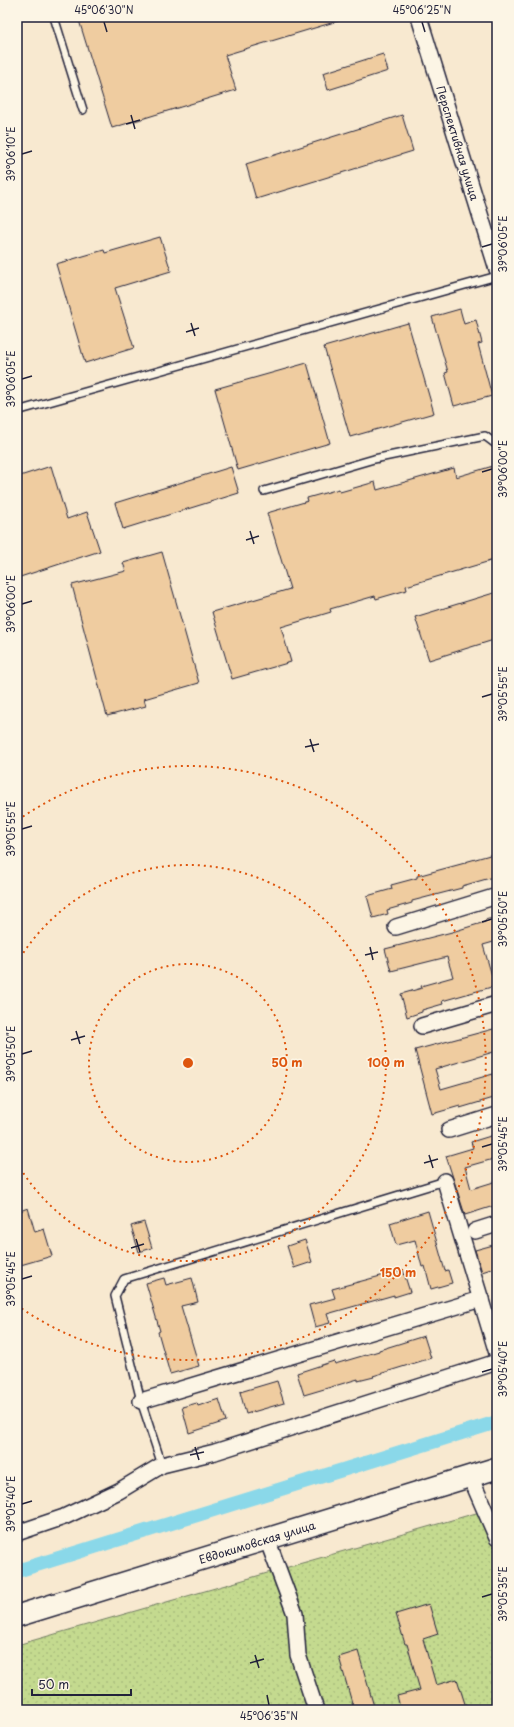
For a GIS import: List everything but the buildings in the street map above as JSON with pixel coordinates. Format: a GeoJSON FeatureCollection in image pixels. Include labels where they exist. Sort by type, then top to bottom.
{"type":"FeatureCollection","features":[{"type":"Feature","properties":{"kind":"main road","name":"Евдокимовская улица"},"geometry":{"type":"LineString","coordinates":[[17,1616],[497,1468]]}},
{"type":"Feature","properties":{"kind":"street","name":"Перспективная улица"},"geometry":{"type":"LineString","coordinates":[[419,17],[497,269]]}},
{"type":"Feature","properties":{"kind":"street"},"geometry":{"type":"LineString","coordinates":[[396,927],[497,896]]}},
{"type":"Feature","properties":{"kind":"street"},"geometry":{"type":"LineString","coordinates":[[422,1026],[497,1004]]}},
{"type":"Feature","properties":{"kind":"street"},"geometry":{"type":"LineString","coordinates":[[449,1130],[497,1115]]}},
{"type":"Feature","properties":{"kind":"street"},"geometry":{"type":"LineString","coordinates":[[445,1181],[497,1353]]}},
{"type":"Feature","properties":{"kind":"street"},"geometry":{"type":"LineString","coordinates":[[475,1231],[497,1224]]}},
{"type":"Feature","properties":{"kind":"street"},"geometry":{"type":"LineString","coordinates":[[141,1401],[481,1299]]}},
{"type":"Feature","properties":{"kind":"street"},"geometry":{"type":"LineString","coordinates":[[17,1533],[64,1517],[119,1491],[162,1465],[215,1452],[485,1368],[497,1362]]}},
{"type":"Feature","properties":{"kind":"street"},"geometry":{"type":"LineString","coordinates":[[470,1476],[497,1538]]}},
{"type":"Feature","properties":{"kind":"street"},"geometry":{"type":"LineString","coordinates":[[267,1539],[295,1614],[298,1656],[316,1710]]}},
{"type":"Feature","properties":{"kind":"lane"},"geometry":{"type":"LineString","coordinates":[[54,17],[83,110]]}},
{"type":"Feature","properties":{"kind":"lane"},"geometry":{"type":"LineString","coordinates":[[17,410],[497,276]]}},
{"type":"Feature","properties":{"kind":"lane"},"geometry":{"type":"LineString","coordinates":[[264,491],[374,459],[485,436],[497,445]]}},
{"type":"Feature","properties":{"kind":"lane"},"geometry":{"type":"LineString","coordinates":[[162,1465],[141,1401],[115,1296],[124,1279],[445,1181]]}},
{"type":"Feature","properties":{"kind":"green space"},"geometry":{"type":"Polygon","coordinates":[[[497,1507],[497,1710],[17,1710],[17,1645],[497,1507]]]}},
{"type":"Feature","properties":{"kind":"waterway"},"geometry":{"type":"LineString","coordinates":[[17,1571],[497,1422]]}}]}
